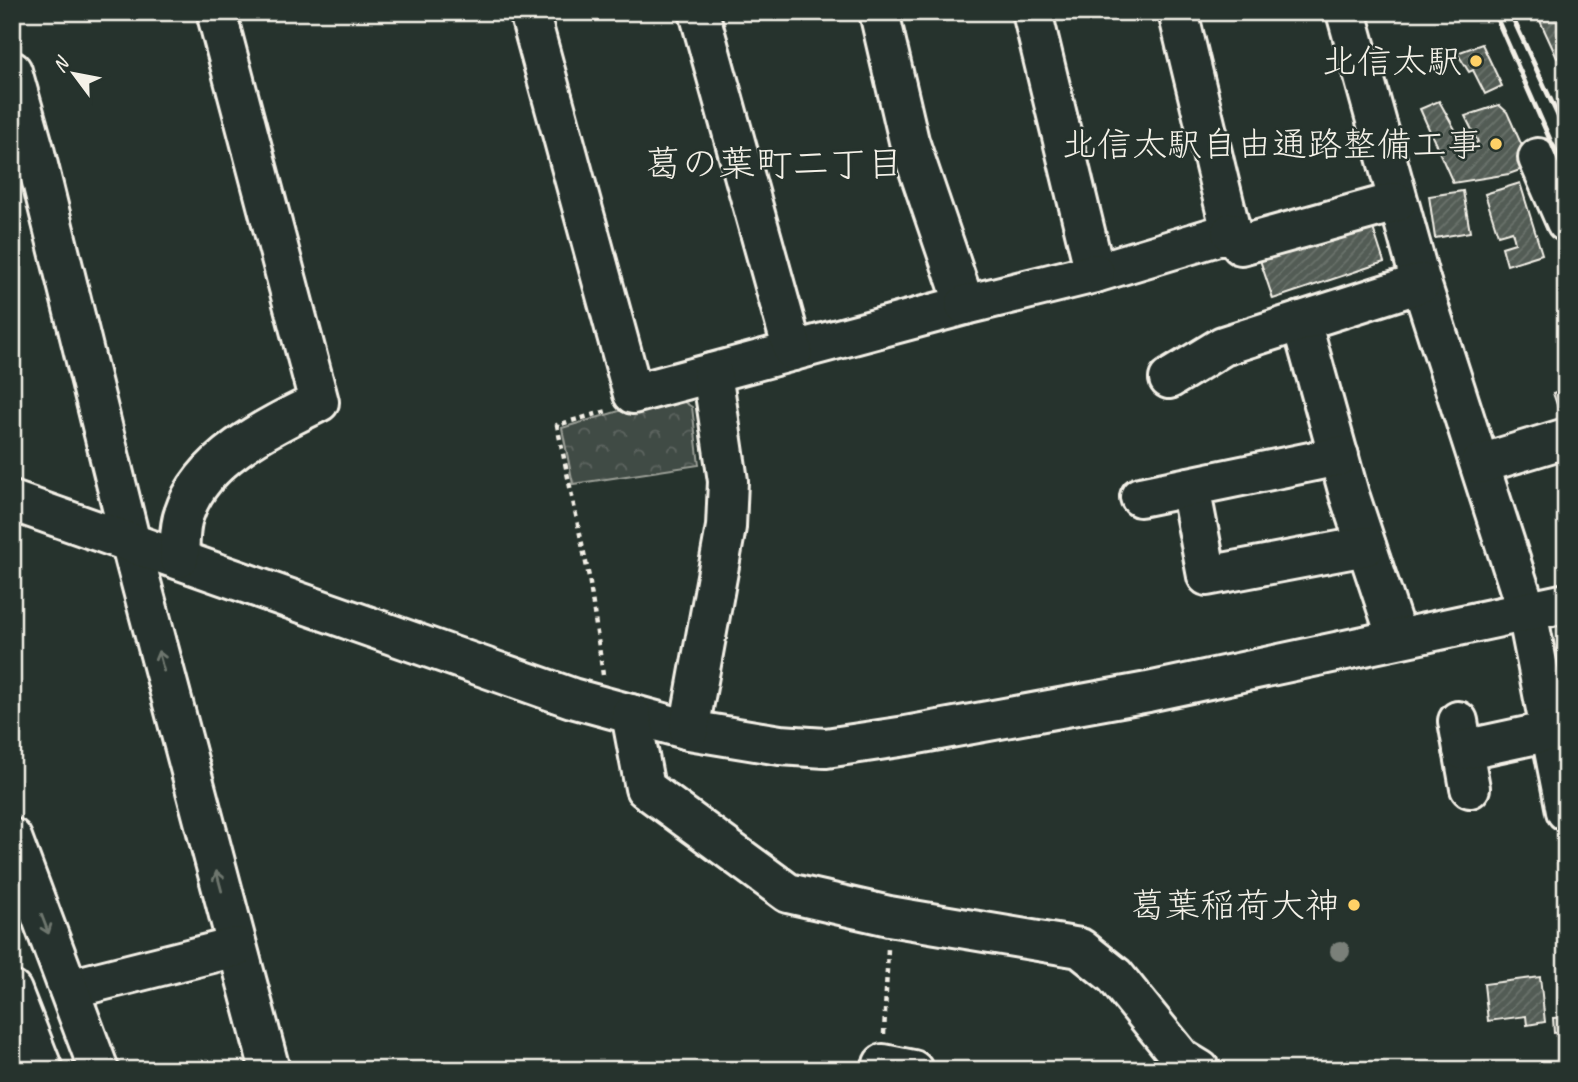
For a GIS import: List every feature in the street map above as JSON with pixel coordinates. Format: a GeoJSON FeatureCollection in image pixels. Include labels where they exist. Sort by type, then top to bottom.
{"type":"FeatureCollection","features":[{"type":"Feature","properties":{"kind":"main road"},"geometry":{"type":"LineString","coordinates":[[528,12],[632,394],[1096,273],[1231,232]]}},
{"type":"Feature","properties":{"kind":"main road"},"geometry":{"type":"LineString","coordinates":[[699,12],[793,351]]}},
{"type":"Feature","properties":{"kind":"main road"},"geometry":{"type":"LineString","coordinates":[[879,12],[909,141],[965,305]]}},
{"type":"Feature","properties":{"kind":"main road"},"geometry":{"type":"LineString","coordinates":[[1032,12],[1096,273]]}},
{"type":"Feature","properties":{"kind":"main road"},"geometry":{"type":"LineString","coordinates":[[1178,12],[1231,232],[1241,245],[1396,202]]}},
{"type":"Feature","properties":{"kind":"main road"},"geometry":{"type":"LineString","coordinates":[[1346,12],[1396,202],[1527,612],[1566,811]]}},
{"type":"Feature","properties":{"kind":"main road"},"geometry":{"type":"LineString","coordinates":[[179,558],[183,515],[195,491],[218,464],[282,421],[319,401],[218,19]]}},
{"type":"Feature","properties":{"kind":"main road"},"geometry":{"type":"LineString","coordinates":[[12,71],[130,541],[270,1070]]}},
{"type":"Feature","properties":{"kind":"main road"},"geometry":{"type":"LineString","coordinates":[[1538,158],[1566,222]]}},
{"type":"Feature","properties":{"kind":"main road"},"geometry":{"type":"LineString","coordinates":[[1169,379],[1223,346],[1421,283]]}},
{"type":"Feature","properties":{"kind":"main road"},"geometry":{"type":"LineString","coordinates":[[1301,321],[1366,546],[1397,638]]}},
{"type":"Feature","properties":{"kind":"main road"},"geometry":{"type":"LineString","coordinates":[[689,730],[726,527],[728,481],[712,373]]}},
{"type":"Feature","properties":{"kind":"main road"},"geometry":{"type":"LineString","coordinates":[[1480,464],[1566,438]]}},
{"type":"Feature","properties":{"kind":"main road"},"geometry":{"type":"LineString","coordinates":[[1140,497],[1339,456]]}},
{"type":"Feature","properties":{"kind":"main road"},"geometry":{"type":"LineString","coordinates":[[1190,487],[1207,576],[1366,546]]}},
{"type":"Feature","properties":{"kind":"main road"},"geometry":{"type":"LineString","coordinates":[[12,501],[572,698],[689,730],[780,745],[826,748],[1135,694],[1566,603]]}},
{"type":"Feature","properties":{"kind":"main road"},"geometry":{"type":"LineString","coordinates":[[619,710],[645,788],[788,893],[889,916],[1080,948],[1115,976],[1182,1059],[1200,1070]]}},
{"type":"Feature","properties":{"kind":"main road"},"geometry":{"type":"LineString","coordinates":[[1470,788],[1460,735],[1551,731]]}},
{"type":"Feature","properties":{"kind":"main road"},"geometry":{"type":"LineString","coordinates":[[12,838],[99,1070]]}},
{"type":"Feature","properties":{"kind":"main road"},"geometry":{"type":"LineString","coordinates":[[69,989],[236,947]]}},
{"type":"Feature","properties":{"kind":"main road"},"geometry":{"type":"LineString","coordinates":[[12,991],[43,1070]]}},
{"type":"Feature","properties":{"kind":"path"},"geometry":{"type":"LineString","coordinates":[[619,710],[601,645],[557,425],[622,406],[632,394]]}},
{"type":"Feature","properties":{"kind":"path"},"geometry":{"type":"LineString","coordinates":[[889,916],[898,1067]]}},
{"type":"Feature","properties":{"kind":"green space"},"geometry":{"type":"Polygon","coordinates":[[[673,395],[692,407],[699,465],[573,484],[562,428],[673,395]]]}},
{"type":"Feature","properties":{"kind":"building","name":"北信太駅"},"geometry":{"type":"Polygon","coordinates":[[[1536,12],[1566,12],[1566,55],[1557,58],[1536,12]]]}},
{"type":"Feature","properties":{"kind":"building","name":"北信太駅"},"geometry":{"type":"Polygon","coordinates":[[[1482,44],[1502,86],[1485,94],[1473,70],[1469,72],[1457,53],[1482,44]]]}},
{"type":"Feature","properties":{"kind":"building","name":"北信太駅自由通路整備工事"},"geometry":{"type":"Polygon","coordinates":[[[1439,101],[1465,147],[1478,142],[1465,116],[1499,105],[1507,112],[1531,166],[1509,174],[1453,183],[1420,109],[1439,101]]]}},
{"type":"Feature","properties":{"kind":"building"},"geometry":{"type":"Polygon","coordinates":[[[1520,183],[1542,254],[1507,265],[1502,247],[1515,243],[1512,231],[1498,235],[1485,194],[1520,183]]]}},
{"type":"Feature","properties":{"kind":"building"},"geometry":{"type":"Polygon","coordinates":[[[1463,191],[1470,232],[1435,238],[1429,196],[1463,191]]]}},
{"type":"Feature","properties":{"kind":"building"},"geometry":{"type":"Polygon","coordinates":[[[1370,219],[1384,262],[1273,299],[1259,257],[1370,219]]]}},
{"type":"Feature","properties":{"kind":"building"},"geometry":{"type":"Polygon","coordinates":[[[1566,389],[1566,424],[1564,425],[1553,393],[1566,389]]]}},
{"type":"Feature","properties":{"kind":"building"},"geometry":{"type":"Polygon","coordinates":[[[1540,977],[1545,1022],[1527,1025],[1526,1016],[1488,1021],[1484,984],[1540,977]]]}},
{"type":"Feature","properties":{"kind":"building"},"geometry":{"type":"Polygon","coordinates":[[[1566,1017],[1566,1032],[1554,1033],[1553,1018],[1566,1017]]]}},
{"type":"Feature","properties":{"kind":"railway"},"geometry":{"type":"LineString","coordinates":[[1494,12],[1566,176]]}},
{"type":"Feature","properties":{"kind":"railway"},"geometry":{"type":"LineString","coordinates":[[1510,12],[1566,133]]}},
{"type":"Feature","properties":{"kind":"place","name":"北信太駅"},"geometry":{"type":"Point","coordinates":[1476,61]}},
{"type":"Feature","properties":{"kind":"place","name":"北信太駅自由通路整備工事"},"geometry":{"type":"Point","coordinates":[1496,144]}},
{"type":"Feature","properties":{"kind":"place","name":"葛葉稲荷大神"},"geometry":{"type":"Point","coordinates":[1354,905]}},
{"type":"Feature","properties":{"kind":"district","name":"葛の葉町二丁目"},"geometry":{"type":"Point","coordinates":[774,163]}}]}
